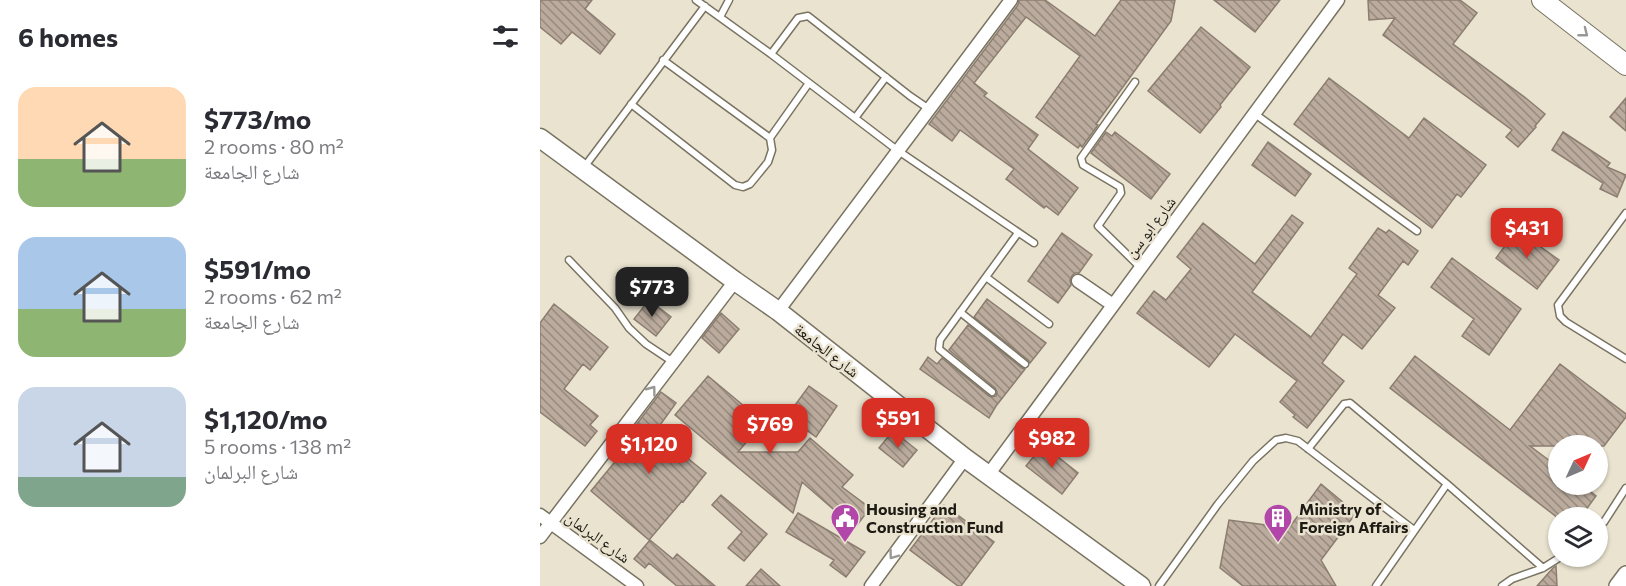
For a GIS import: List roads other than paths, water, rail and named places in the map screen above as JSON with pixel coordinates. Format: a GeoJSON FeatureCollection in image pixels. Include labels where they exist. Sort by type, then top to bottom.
{"type":"FeatureCollection","features":[{"type":"Feature","properties":{"kind":"main road"},"geometry":{"type":"LineString","coordinates":[[1542,0],[1626,65]]}},
{"type":"Feature","properties":{"kind":"main road","name":"شارع الجامعة"},"geometry":{"type":"LineString","coordinates":[[540,138],[778,311],[965,458],[1141,586]]}},
{"type":"Feature","properties":{"kind":"street"},"geometry":{"type":"LineString","coordinates":[[778,311],[1011,0]]}},
{"type":"Feature","properties":{"kind":"street","name":"شارع ابو سن"},"geometry":{"type":"LineString","coordinates":[[988,474],[1338,0]]}},
{"type":"Feature","properties":{"kind":"street"},"geometry":{"type":"LineString","coordinates":[[1078,280],[1113,305]]}},
{"type":"Feature","properties":{"kind":"street"},"geometry":{"type":"LineString","coordinates":[[540,537],[735,281]]}},
{"type":"Feature","properties":{"kind":"street"},"geometry":{"type":"LineString","coordinates":[[870,586],[965,458]]}},
{"type":"Feature","properties":{"kind":"street","name":"شارع البرلمان"},"geometry":{"type":"LineString","coordinates":[[540,515],[637,586]]}},
{"type":"Feature","properties":{"kind":"street"},"geometry":{"type":"LineString","coordinates":[[1617,586],[1626,574]]}},
{"type":"Feature","properties":{"kind":"lane"},"geometry":{"type":"LineString","coordinates":[[696,0],[897,150],[1034,243]]}},
{"type":"Feature","properties":{"kind":"lane"},"geometry":{"type":"LineString","coordinates":[[720,17],[729,0]]}},
{"type":"Feature","properties":{"kind":"lane"},"geometry":{"type":"LineString","coordinates":[[582,169],[705,6]]}},
{"type":"Feature","properties":{"kind":"lane"},"geometry":{"type":"LineString","coordinates":[[771,54],[798,18],[808,16],[929,109]]}},
{"type":"Feature","properties":{"kind":"lane"},"geometry":{"type":"LineString","coordinates":[[631,104],[735,185],[743,187],[750,184],[768,162],[772,150],[770,138],[663,60]]}},
{"type":"Feature","properties":{"kind":"lane"},"geometry":{"type":"LineString","coordinates":[[855,118],[886,77]]}},
{"type":"Feature","properties":{"kind":"lane"},"geometry":{"type":"LineString","coordinates":[[1135,82],[1081,158],[1083,165],[1120,188],[1120,193],[1098,226],[1141,268]]}},
{"type":"Feature","properties":{"kind":"lane"},"geometry":{"type":"LineString","coordinates":[[770,138],[809,83]]}},
{"type":"Feature","properties":{"kind":"lane"},"geometry":{"type":"LineString","coordinates":[[1255,114],[1417,231]]}},
{"type":"Feature","properties":{"kind":"lane"},"geometry":{"type":"LineString","coordinates":[[1626,213],[1558,305],[1560,315],[1566,322],[1626,359]]}},
{"type":"Feature","properties":{"kind":"lane"},"geometry":{"type":"LineString","coordinates":[[992,392],[939,349],[939,340],[1018,233]]}},
{"type":"Feature","properties":{"kind":"lane"},"geometry":{"type":"LineString","coordinates":[[569,260],[615,308],[629,328],[646,344],[673,362]]}},
{"type":"Feature","properties":{"kind":"lane"},"geometry":{"type":"LineString","coordinates":[[986,277],[1049,324]]}},
{"type":"Feature","properties":{"kind":"lane"},"geometry":{"type":"LineString","coordinates":[[960,312],[1025,364]]}},
{"type":"Feature","properties":{"kind":"lane"},"geometry":{"type":"LineString","coordinates":[[1308,449],[1344,404],[1350,403],[1543,568]]}},
{"type":"Feature","properties":{"kind":"lane"},"geometry":{"type":"LineString","coordinates":[[1159,586],[1218,504],[1253,461],[1276,440],[1286,438],[1298,441],[1414,530]]}},
{"type":"Feature","properties":{"kind":"lane"},"geometry":{"type":"LineString","coordinates":[[1376,586],[1447,484]]}},
{"type":"Feature","properties":{"kind":"lane"},"geometry":{"type":"LineString","coordinates":[[1608,516],[1626,488]]}},
{"type":"Feature","properties":{"kind":"lane"},"geometry":{"type":"LineString","coordinates":[[1502,586],[1512,579],[1548,565]]}},
{"type":"Feature","properties":{"kind":"place","name":"Housing and Construction Fund"},"geometry":{"type":"Point","coordinates":[845,544]}},
{"type":"Feature","properties":{"kind":"place","name":"Ministry of Foreign Affairs"},"geometry":{"type":"Point","coordinates":[1278,544]}}]}
